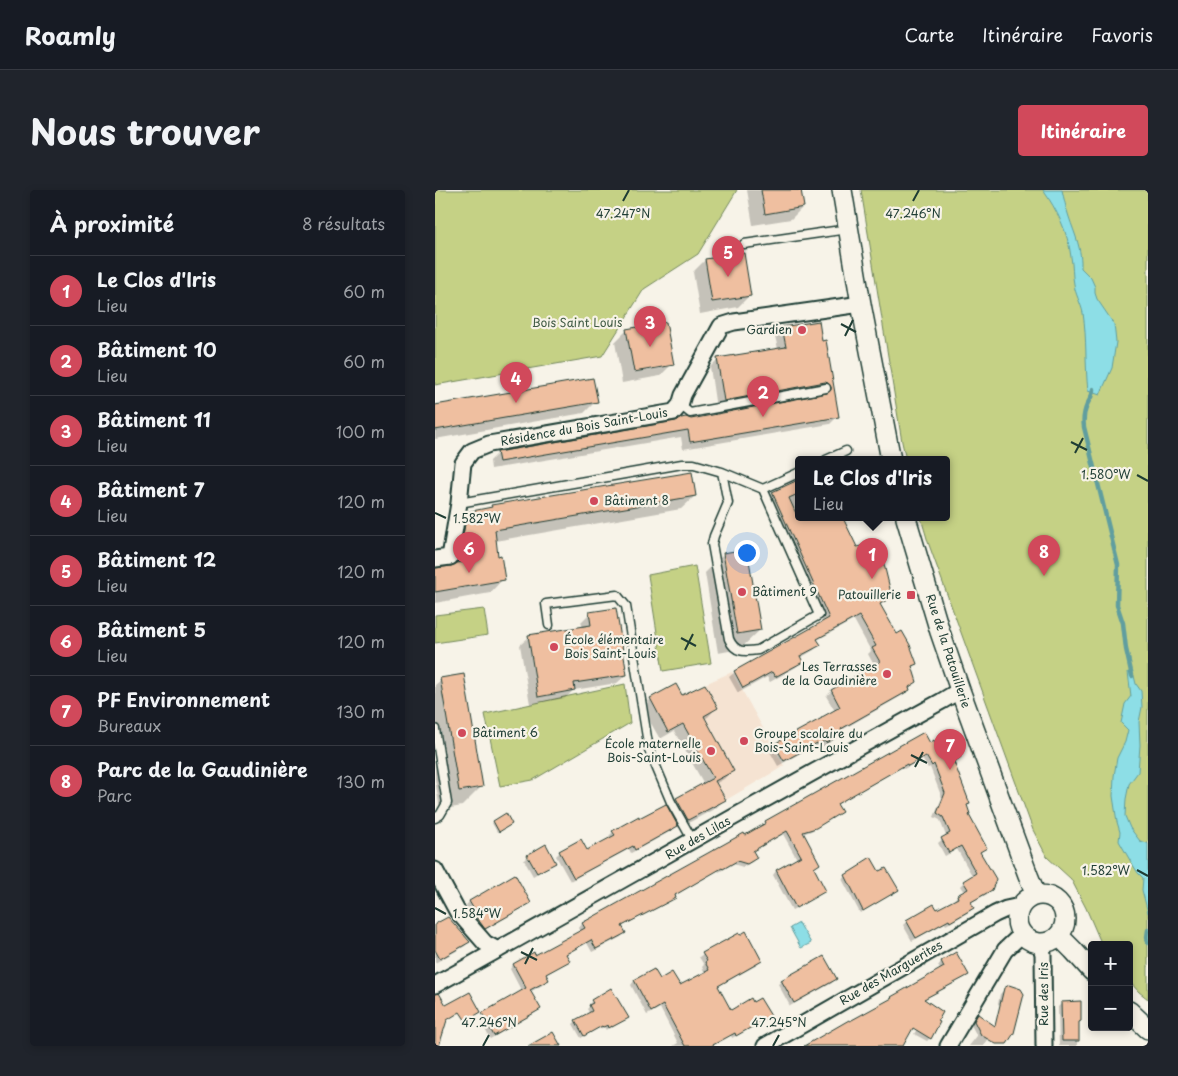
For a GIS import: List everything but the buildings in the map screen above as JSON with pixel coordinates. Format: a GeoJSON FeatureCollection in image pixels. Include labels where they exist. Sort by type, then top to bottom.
{"type":"FeatureCollection","features":[{"type":"Feature","properties":{"kind":"street"},"geometry":{"type":"LineString","coordinates":[[842,190],[861,304],[890,456]]}},
{"type":"Feature","properties":{"kind":"street","name":"Résidence du Bois Saint-Louis"},"geometry":{"type":"LineString","coordinates":[[435,559],[450,557],[459,504],[463,463],[471,451],[489,444],[674,412],[680,405],[683,395],[721,326],[734,322],[861,304]]}},
{"type":"Feature","properties":{"kind":"street","name":"Rue de la Patouillerie"},"geometry":{"type":"LineString","coordinates":[[907,521],[940,632],[960,690],[1036,895]]}},
{"type":"Feature","properties":{"kind":"street","name":"Rue des Lilas"},"geometry":{"type":"LineString","coordinates":[[435,985],[960,690]]}},
{"type":"Feature","properties":{"kind":"street"},"geometry":{"type":"LineString","coordinates":[[435,870],[457,911],[485,943],[498,950]]}},
{"type":"Feature","properties":{"kind":"street"},"geometry":{"type":"LineString","coordinates":[[1044,894],[1051,896],[1063,907],[1065,914],[1066,922],[1059,936],[1047,943],[1027,939],[1018,928],[1017,913],[1020,906],[1024,901],[1036,895],[1044,894]]}},
{"type":"Feature","properties":{"kind":"street","name":"Rue des Marguerites"},"geometry":{"type":"LineString","coordinates":[[765,1046],[995,914],[1020,906]]}},
{"type":"Feature","properties":{"kind":"street"},"geometry":{"type":"LineString","coordinates":[[948,1046],[1005,950],[1022,934]]}},
{"type":"Feature","properties":{"kind":"street"},"geometry":{"type":"LineString","coordinates":[[1059,936],[1088,967]]}},
{"type":"Feature","properties":{"kind":"street","name":"Rue des Iris"},"geometry":{"type":"LineString","coordinates":[[1040,943],[1043,954],[1044,1046]]}},
{"type":"Feature","properties":{"kind":"street"},"geometry":{"type":"LineString","coordinates":[[1133,1015],[1148,1029]]}},
{"type":"Feature","properties":{"kind":"lane"},"geometry":{"type":"LineString","coordinates":[[744,244],[848,229]]}},
{"type":"Feature","properties":{"kind":"lane"},"geometry":{"type":"LineString","coordinates":[[680,405],[689,412],[826,388]]}},
{"type":"Feature","properties":{"kind":"lane"},"geometry":{"type":"LineString","coordinates":[[835,456],[846,451]]}},
{"type":"Feature","properties":{"kind":"lane"},"geometry":{"type":"LineString","coordinates":[[459,504],[682,464],[694,464],[722,472],[763,489],[819,615],[758,650],[747,652],[737,650],[732,646],[729,639],[713,544],[728,503],[722,472]]}},
{"type":"Feature","properties":{"kind":"lane"},"geometry":{"type":"LineString","coordinates":[[763,489],[795,474]]}},
{"type":"Feature","properties":{"kind":"lane"},"geometry":{"type":"LineString","coordinates":[[549,626],[546,604],[617,595],[626,606],[649,750],[671,802],[693,841]]}},
{"type":"Feature","properties":{"kind":"lane"},"geometry":{"type":"LineString","coordinates":[[435,729],[447,803],[440,815],[435,818]]}},
{"type":"Feature","properties":{"kind":"shaded area","name":"Groupe scolaire du Bois-Saint-Louis"},"geometry":{"type":"Polygon","coordinates":[[[732,672],[784,766],[726,800],[715,781],[734,770],[704,716],[718,708],[705,684],[732,672]]]}},
{"type":"Feature","properties":{"kind":"green space","name":"Bois Saint Louis"},"geometry":{"type":"Polygon","coordinates":[[[435,190],[737,190],[698,254],[644,289],[602,356],[435,385],[435,190]]]}},
{"type":"Feature","properties":{"kind":"green space"},"geometry":{"type":"Polygon","coordinates":[[[861,190],[1148,190],[1148,999],[1133,985],[1133,941],[1100,941],[1071,879],[1047,857],[1033,830],[922,521],[950,521],[950,456],[905,456],[861,190]]]}},
{"type":"Feature","properties":{"kind":"green space"},"geometry":{"type":"Polygon","coordinates":[[[695,566],[711,663],[663,671],[648,575],[695,566]]]}},
{"type":"Feature","properties":{"kind":"green space"},"geometry":{"type":"Polygon","coordinates":[[[484,609],[488,635],[435,643],[435,615],[484,609]]]}},
{"type":"Feature","properties":{"kind":"green space"},"geometry":{"type":"Polygon","coordinates":[[[625,684],[630,723],[533,780],[500,786],[485,714],[625,684]]]}},
{"type":"Feature","properties":{"kind":"water"},"geometry":{"type":"Polygon","coordinates":[[[1043,190],[1062,190],[1079,248],[1081,268],[1091,278],[1097,299],[1114,324],[1116,342],[1112,368],[1100,395],[1088,391],[1083,313],[1075,288],[1070,248],[1061,222],[1043,190]]]}},
{"type":"Feature","properties":{"kind":"water"},"geometry":{"type":"Polygon","coordinates":[[[1128,672],[1133,672],[1136,684],[1141,691],[1142,707],[1139,722],[1138,772],[1129,784],[1125,816],[1130,828],[1140,841],[1148,844],[1148,913],[1142,890],[1143,878],[1119,841],[1120,832],[1113,796],[1117,758],[1125,742],[1128,730],[1121,723],[1125,704],[1131,696],[1128,672]]]}},
{"type":"Feature","properties":{"kind":"water"},"geometry":{"type":"Polygon","coordinates":[[[799,923],[811,943],[801,948],[790,928],[799,923]]]}},
{"type":"Feature","properties":{"kind":"waterway"},"geometry":{"type":"LineString","coordinates":[[1093,389],[1092,396],[1085,410],[1084,427],[1118,565],[1117,605],[1123,623],[1132,676]]}},
{"type":"Feature","properties":{"kind":"waterway"},"geometry":{"type":"LineString","coordinates":[[1148,930],[1148,943]]}},
{"type":"Feature","properties":{"kind":"place","name":"Bâtiment 12"},"geometry":{"type":"Point","coordinates":[728,277]}},
{"type":"Feature","properties":{"kind":"place","name":"Gardien"},"geometry":{"type":"Point","coordinates":[802,330]}},
{"type":"Feature","properties":{"kind":"place","name":"Bâtiment 11"},"geometry":{"type":"Point","coordinates":[650,347]}},
{"type":"Feature","properties":{"kind":"place","name":"Bâtiment 7"},"geometry":{"type":"Point","coordinates":[516,403]}},
{"type":"Feature","properties":{"kind":"place","name":"Bâtiment 10"},"geometry":{"type":"Point","coordinates":[763,417]}},
{"type":"Feature","properties":{"kind":"place","name":"Bâtiment 8"},"geometry":{"type":"Point","coordinates":[594,501]}},
{"type":"Feature","properties":{"kind":"place","name":"Bâtiment 5"},"geometry":{"type":"Point","coordinates":[469,573]}},
{"type":"Feature","properties":{"kind":"place","name":"Parc de la Gaudinière"},"geometry":{"type":"Point","coordinates":[1044,576]}},
{"type":"Feature","properties":{"kind":"place","name":"Le Clos d'Iris"},"geometry":{"type":"Point","coordinates":[872,579]}},
{"type":"Feature","properties":{"kind":"place","name":"Bâtiment 9"},"geometry":{"type":"Point","coordinates":[742,592]}},
{"type":"Feature","properties":{"kind":"place","name":"Patouillerie"},"geometry":{"type":"Point","coordinates":[911,595]}},
{"type":"Feature","properties":{"kind":"place","name":"École élémentaire Bois Saint-Louis"},"geometry":{"type":"Point","coordinates":[554,647]}},
{"type":"Feature","properties":{"kind":"place","name":"Les Terrasses de la Gaudinière"},"geometry":{"type":"Point","coordinates":[887,674]}},
{"type":"Feature","properties":{"kind":"place","name":"Bâtiment 6"},"geometry":{"type":"Point","coordinates":[462,733]}},
{"type":"Feature","properties":{"kind":"place","name":"Groupe scolaire du Bois-Saint-Louis"},"geometry":{"type":"Point","coordinates":[744,741]}},
{"type":"Feature","properties":{"kind":"place","name":"École maternelle Bois-Saint-Louis"},"geometry":{"type":"Point","coordinates":[711,751]}},
{"type":"Feature","properties":{"kind":"place","name":"PF Environnement"},"geometry":{"type":"Point","coordinates":[950,770]}}]}
